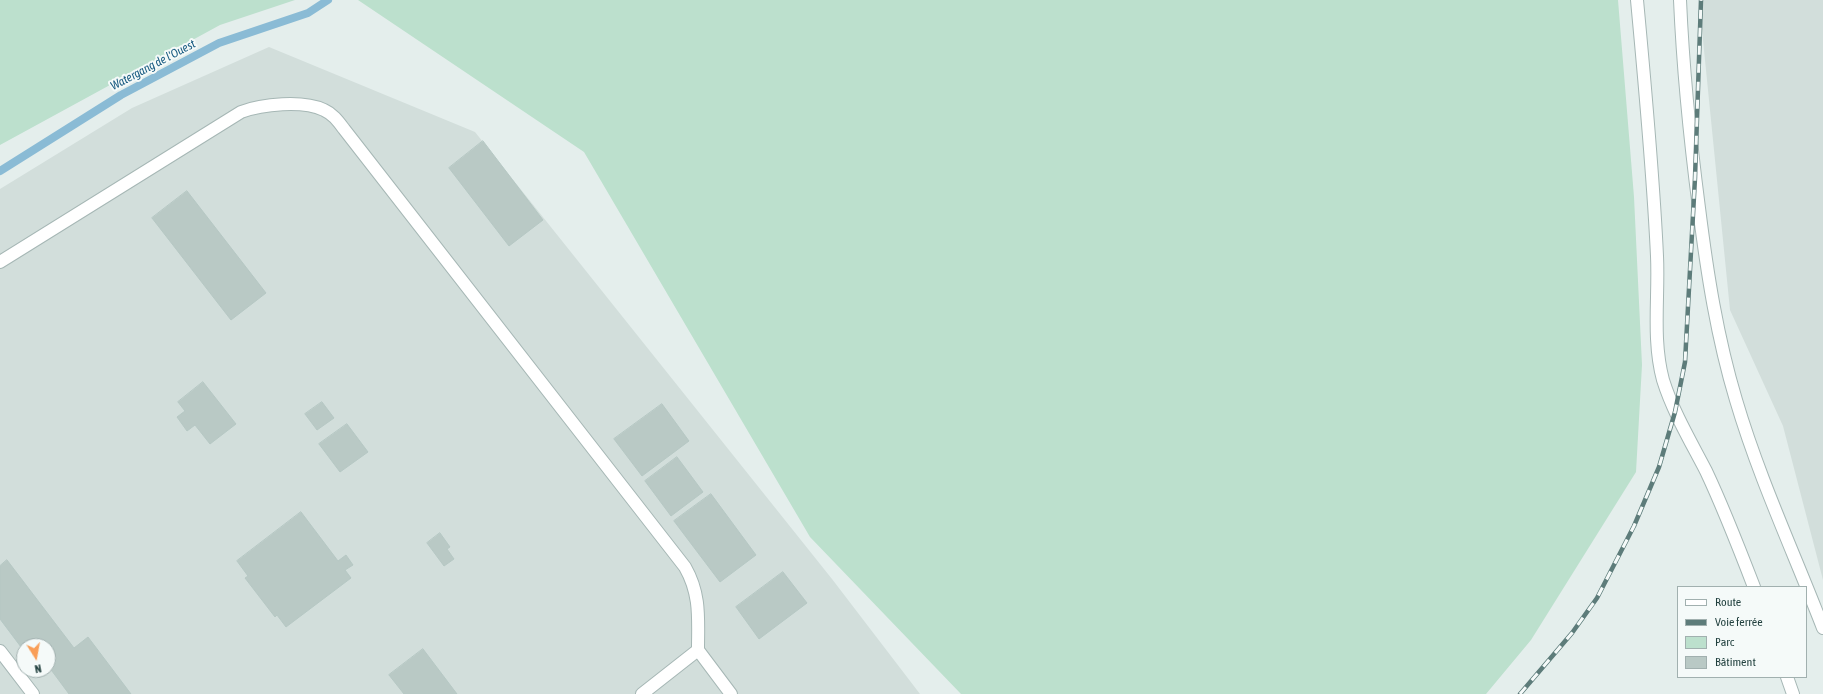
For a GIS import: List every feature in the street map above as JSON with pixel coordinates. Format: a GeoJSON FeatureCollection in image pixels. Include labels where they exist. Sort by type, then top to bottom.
{"type":"FeatureCollection","features":[{"type":"Feature","properties":{"kind":"street"},"geometry":{"type":"LineString","coordinates":[[1637,0],[1655,217],[1658,278],[1657,330],[1660,366],[1663,380],[1676,412],[1713,488],[1754,586]]}},
{"type":"Feature","properties":{"kind":"street"},"geometry":{"type":"LineString","coordinates":[[1680,0],[1683,57],[1695,178],[1704,248],[1723,351],[1736,400],[1752,448],[1806,586]]}},
{"type":"Feature","properties":{"kind":"street"},"geometry":{"type":"LineString","coordinates":[[0,262],[241,112],[262,106],[281,105],[316,107],[327,112],[344,129],[685,567],[695,590],[698,609],[698,650],[731,694]]}},
{"type":"Feature","properties":{"kind":"street"},"geometry":{"type":"LineString","coordinates":[[1807,587],[1823,628]]}},
{"type":"Feature","properties":{"kind":"street"},"geometry":{"type":"LineString","coordinates":[[642,694],[698,650]]}},
{"type":"Feature","properties":{"kind":"street"},"geometry":{"type":"LineString","coordinates":[[0,651],[33,694]]}},
{"type":"Feature","properties":{"kind":"street"},"geometry":{"type":"LineString","coordinates":[[1787,678],[1793,694]]}},
{"type":"Feature","properties":{"kind":"shaded area"},"geometry":{"type":"Polygon","coordinates":[[[1699,0],[1823,0],[1823,580],[1783,426],[1730,310],[1699,0]]]}},
{"type":"Feature","properties":{"kind":"shaded area"},"geometry":{"type":"Polygon","coordinates":[[[269,47],[475,132],[832,579],[920,694],[0,694],[0,189],[132,108],[269,47]]]}},
{"type":"Feature","properties":{"kind":"green space"},"geometry":{"type":"Polygon","coordinates":[[[0,0],[295,0],[220,25],[0,145],[0,0]]]}},
{"type":"Feature","properties":{"kind":"green space"},"geometry":{"type":"Polygon","coordinates":[[[358,0],[1618,0],[1634,197],[1642,365],[1636,472],[1531,640],[1486,694],[961,694],[810,537],[584,152],[358,0]]]}},
{"type":"Feature","properties":{"kind":"building"},"geometry":{"type":"Polygon","coordinates":[[[483,141],[543,220],[509,246],[449,168],[483,141]]]}},
{"type":"Feature","properties":{"kind":"building"},"geometry":{"type":"Polygon","coordinates":[[[187,191],[266,293],[231,320],[152,218],[187,191]]]}},
{"type":"Feature","properties":{"kind":"building"},"geometry":{"type":"Polygon","coordinates":[[[203,382],[236,424],[210,444],[195,425],[187,431],[177,417],[185,411],[178,402],[203,382]]]}},
{"type":"Feature","properties":{"kind":"building"},"geometry":{"type":"Polygon","coordinates":[[[322,402],[334,418],[317,430],[305,414],[322,402]]]}},
{"type":"Feature","properties":{"kind":"building"},"geometry":{"type":"Polygon","coordinates":[[[662,404],[689,441],[642,476],[614,439],[662,404]]]}},
{"type":"Feature","properties":{"kind":"building"},"geometry":{"type":"Polygon","coordinates":[[[347,424],[368,452],[340,472],[319,444],[347,424]]]}},
{"type":"Feature","properties":{"kind":"building"},"geometry":{"type":"Polygon","coordinates":[[[677,457],[703,492],[671,516],[645,481],[677,457]]]}},
{"type":"Feature","properties":{"kind":"building"},"geometry":{"type":"Polygon","coordinates":[[[711,494],[756,555],[720,582],[674,521],[711,494]]]}},
{"type":"Feature","properties":{"kind":"building"},"geometry":{"type":"Polygon","coordinates":[[[301,512],[338,561],[346,555],[353,565],[345,570],[351,578],[286,627],[277,615],[275,617],[245,578],[248,576],[237,561],[301,512]]]}},
{"type":"Feature","properties":{"kind":"building"},"geometry":{"type":"Polygon","coordinates":[[[440,533],[450,547],[447,549],[454,559],[444,566],[427,543],[440,533]]]}},
{"type":"Feature","properties":{"kind":"building"},"geometry":{"type":"Polygon","coordinates":[[[7,560],[74,648],[88,637],[131,694],[69,694],[56,676],[56,638],[16,638],[16,640],[0,619],[0,566],[7,560]]]}},
{"type":"Feature","properties":{"kind":"building"},"geometry":{"type":"Polygon","coordinates":[[[783,572],[807,603],[759,639],[736,607],[783,572]]]}},
{"type":"Feature","properties":{"kind":"building"},"geometry":{"type":"Polygon","coordinates":[[[423,649],[457,694],[404,694],[389,675],[423,649]]]}},
{"type":"Feature","properties":{"kind":"waterway","name":"Watergang de l'Ouest"},"geometry":{"type":"LineString","coordinates":[[0,171],[121,95],[219,43],[308,13],[328,0]]}},
{"type":"Feature","properties":{"kind":"railway"},"geometry":{"type":"LineString","coordinates":[[1520,694],[1572,633],[1597,598],[1634,526],[1659,467],[1675,412],[1685,362],[1695,178],[1701,0]]}}]}
